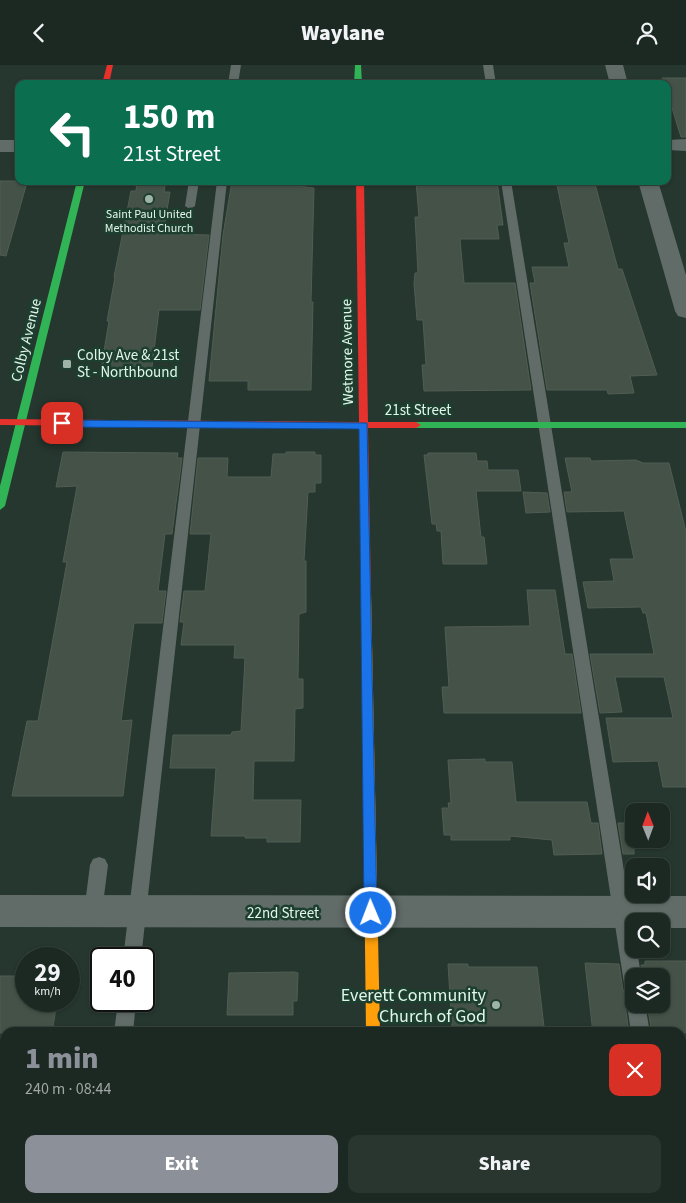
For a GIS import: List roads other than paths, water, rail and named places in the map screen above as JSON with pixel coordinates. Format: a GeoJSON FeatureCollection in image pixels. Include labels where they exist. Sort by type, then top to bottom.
{"type":"FeatureCollection","features":[{"type":"Feature","properties":{"kind":"street"},"geometry":{"type":"LineString","coordinates":[[106,80],[110,65]]}},
{"type":"Feature","properties":{"kind":"street"},"geometry":{"type":"LineString","coordinates":[[358,65],[358,80]]}},
{"type":"Feature","properties":{"kind":"street"},"geometry":{"type":"LineString","coordinates":[[614,65],[618,80]]}},
{"type":"Feature","properties":{"kind":"street"},"geometry":{"type":"LineString","coordinates":[[671,145],[686,145]]}},
{"type":"Feature","properties":{"kind":"street"},"geometry":{"type":"LineString","coordinates":[[0,146],[15,146]]}},
{"type":"Feature","properties":{"kind":"street","name":"Colby Avenue"},"geometry":{"type":"LineString","coordinates":[[0,506],[80,185]]}},
{"type":"Feature","properties":{"kind":"street","name":"Wetmore Avenue"},"geometry":{"type":"LineString","coordinates":[[360,185],[372,1027]]}},
{"type":"Feature","properties":{"kind":"street"},"geometry":{"type":"LineString","coordinates":[[649,185],[686,311]]}},
{"type":"Feature","properties":{"kind":"street","name":"21st Street"},"geometry":{"type":"LineString","coordinates":[[0,422],[193,425],[686,425]]}},
{"type":"Feature","properties":{"kind":"street","name":"22nd Street"},"geometry":{"type":"LineString","coordinates":[[0,911],[137,913],[686,912]]}},
{"type":"Feature","properties":{"kind":"lane"},"geometry":{"type":"LineString","coordinates":[[234,80],[236,65]]}},
{"type":"Feature","properties":{"kind":"lane"},"geometry":{"type":"LineString","coordinates":[[488,65],[490,80]]}},
{"type":"Feature","properties":{"kind":"lane"},"geometry":{"type":"LineString","coordinates":[[190,206],[193,185]]}},
{"type":"Feature","properties":{"kind":"lane"},"geometry":{"type":"LineString","coordinates":[[133,947],[222,185]]}},
{"type":"Feature","properties":{"kind":"lane"},"geometry":{"type":"LineString","coordinates":[[507,185],[630,968]]}},
{"type":"Feature","properties":{"kind":"lane"},"geometry":{"type":"LineString","coordinates":[[93,912],[99,865]]}},
{"type":"Feature","properties":{"kind":"lane"},"geometry":{"type":"LineString","coordinates":[[124,1027],[126,1012]]}},
{"type":"Feature","properties":{"kind":"lane"},"geometry":{"type":"LineString","coordinates":[[638,1013],[640,1027]]}},
{"type":"Feature","properties":{"kind":"place","name":"Saint Paul United Methodist Church"},"geometry":{"type":"Point","coordinates":[149,199]}},
{"type":"Feature","properties":{"kind":"place","name":"Colby Ave & 21st St - Northbound"},"geometry":{"type":"Point","coordinates":[67,364]}},
{"type":"Feature","properties":{"kind":"place","name":"Everett Community Church of God"},"geometry":{"type":"Point","coordinates":[496,1005]}}]}
